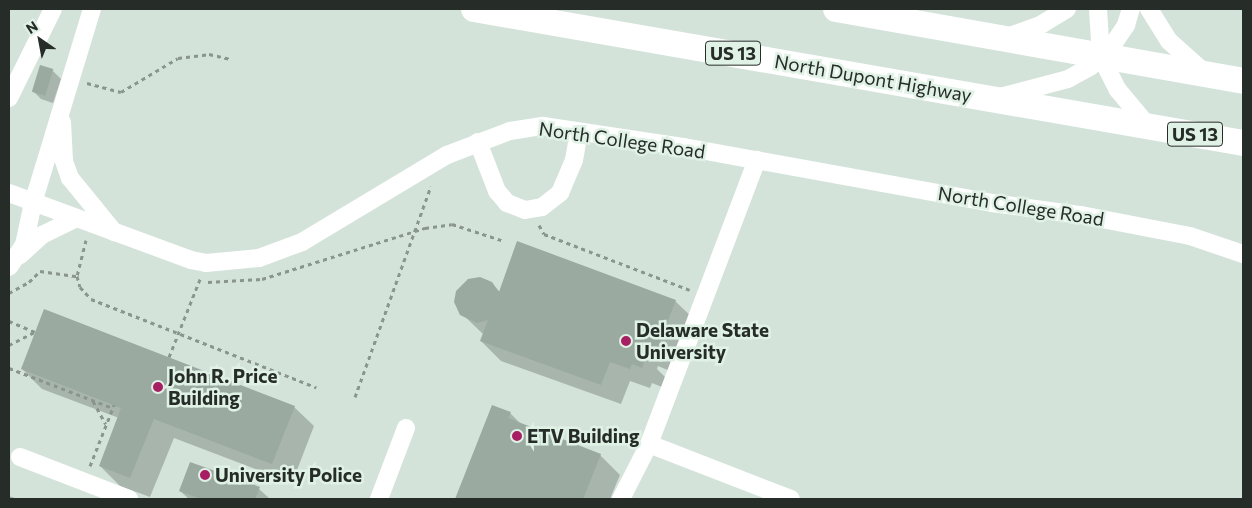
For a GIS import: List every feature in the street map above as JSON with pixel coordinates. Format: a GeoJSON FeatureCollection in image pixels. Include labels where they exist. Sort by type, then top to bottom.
{"type":"FeatureCollection","features":[{"type":"Feature","properties":{"kind":"highway","name":"North Dupont Highway"},"geometry":{"type":"LineString","coordinates":[[474,9],[1243,143]]}},
{"type":"Feature","properties":{"kind":"highway"},"geometry":{"type":"LineString","coordinates":[[836,9],[1243,81]]}},
{"type":"Feature","properties":{"kind":"street"},"geometry":{"type":"LineString","coordinates":[[11,92],[53,9]]}},
{"type":"Feature","properties":{"kind":"street"},"geometry":{"type":"LineString","coordinates":[[14,261],[92,9]]}},
{"type":"Feature","properties":{"kind":"street"},"geometry":{"type":"LineString","coordinates":[[1002,39],[1042,24],[1067,9]]}},
{"type":"Feature","properties":{"kind":"street"},"geometry":{"type":"LineString","coordinates":[[1098,9],[1101,57],[1118,90],[1148,126]]}},
{"type":"Feature","properties":{"kind":"street"},"geometry":{"type":"LineString","coordinates":[[993,98],[1068,79],[1101,57],[1126,25],[1131,9]]}},
{"type":"Feature","properties":{"kind":"street"},"geometry":{"type":"LineString","coordinates":[[1149,9],[1169,40],[1206,74]]}},
{"type":"Feature","properties":{"kind":"street"},"geometry":{"type":"LineString","coordinates":[[61,111],[64,161],[70,178],[114,232]]}},
{"type":"Feature","properties":{"kind":"street","name":"North College Road"},"geometry":{"type":"LineString","coordinates":[[9,194],[75,219],[206,263],[259,258],[302,242],[440,158],[478,142],[524,128],[543,126],[757,160],[992,203],[1104,219],[1190,236],[1243,254]]}},
{"type":"Feature","properties":{"kind":"street"},"geometry":{"type":"LineString","coordinates":[[478,142],[497,191],[507,203],[525,210],[542,207],[560,193],[574,160],[579,132]]}},
{"type":"Feature","properties":{"kind":"street"},"geometry":{"type":"LineString","coordinates":[[622,499],[648,444],[757,160]]}},
{"type":"Feature","properties":{"kind":"street"},"geometry":{"type":"LineString","coordinates":[[14,261],[42,235],[75,219]]}},
{"type":"Feature","properties":{"kind":"street"},"geometry":{"type":"LineString","coordinates":[[379,499],[406,428]]}},
{"type":"Feature","properties":{"kind":"street"},"geometry":{"type":"LineString","coordinates":[[648,444],[791,499]]}},
{"type":"Feature","properties":{"kind":"street"},"geometry":{"type":"LineString","coordinates":[[20,457],[129,499]]}},
{"type":"Feature","properties":{"kind":"path"},"geometry":{"type":"LineString","coordinates":[[87,83],[121,92],[178,58],[209,54],[231,59]]}},
{"type":"Feature","properties":{"kind":"path"},"geometry":{"type":"LineString","coordinates":[[355,397],[416,232],[440,158]]}},
{"type":"Feature","properties":{"kind":"path"},"geometry":{"type":"LineString","coordinates":[[532,222],[538,222],[544,234],[694,292]]}},
{"type":"Feature","properties":{"kind":"path"},"geometry":{"type":"LineString","coordinates":[[169,357],[200,279],[223,283],[262,279],[416,232],[452,224],[501,240]]}},
{"type":"Feature","properties":{"kind":"path"},"geometry":{"type":"LineString","coordinates":[[87,237],[77,276],[80,287],[92,299],[178,335],[316,387]]}},
{"type":"Feature","properties":{"kind":"path"},"geometry":{"type":"LineString","coordinates":[[9,293],[29,282],[40,271],[77,276]]}},
{"type":"Feature","properties":{"kind":"path"},"geometry":{"type":"LineString","coordinates":[[9,321],[36,332],[9,345]]}},
{"type":"Feature","properties":{"kind":"path"},"geometry":{"type":"LineString","coordinates":[[9,368],[113,407],[88,469]]}},
{"type":"Feature","properties":{"kind":"path"},"geometry":{"type":"LineString","coordinates":[[93,401],[106,424]]}},
{"type":"Feature","properties":{"kind":"building"},"geometry":{"type":"Polygon","coordinates":[[[40,65],[53,69],[45,96],[32,92],[40,65]]]}},
{"type":"Feature","properties":{"kind":"building"},"geometry":{"type":"Polygon","coordinates":[[[517,241],[676,300],[655,354],[638,347],[636,353],[646,357],[642,368],[632,364],[630,369],[610,362],[601,385],[480,341],[488,320],[477,323],[460,315],[454,302],[456,291],[468,279],[480,277],[492,282],[499,292],[517,241]]]}},
{"type":"Feature","properties":{"kind":"building","name":"John R. Price Building"},"geometry":{"type":"Polygon","coordinates":[[[44,309],[295,406],[272,464],[154,419],[130,478],[99,466],[121,408],[21,369],[44,309]]]}},
{"type":"Feature","properties":{"kind":"building","name":"ETV Building"},"geometry":{"type":"Polygon","coordinates":[[[492,405],[511,412],[508,418],[601,454],[583,499],[455,499],[492,405]]]}},
{"type":"Feature","properties":{"kind":"building","name":"University Police"},"geometry":{"type":"Polygon","coordinates":[[[190,462],[260,487],[255,499],[201,499],[179,491],[190,462]]]}},
{"type":"Feature","properties":{"kind":"place","name":"Delaware State University"},"geometry":{"type":"Point","coordinates":[626,341]}},
{"type":"Feature","properties":{"kind":"place","name":"John R. Price Building"},"geometry":{"type":"Point","coordinates":[158,387]}},
{"type":"Feature","properties":{"kind":"place","name":"ETV Building"},"geometry":{"type":"Point","coordinates":[517,436]}},
{"type":"Feature","properties":{"kind":"place","name":"University Police"},"geometry":{"type":"Point","coordinates":[205,475]}}]}
